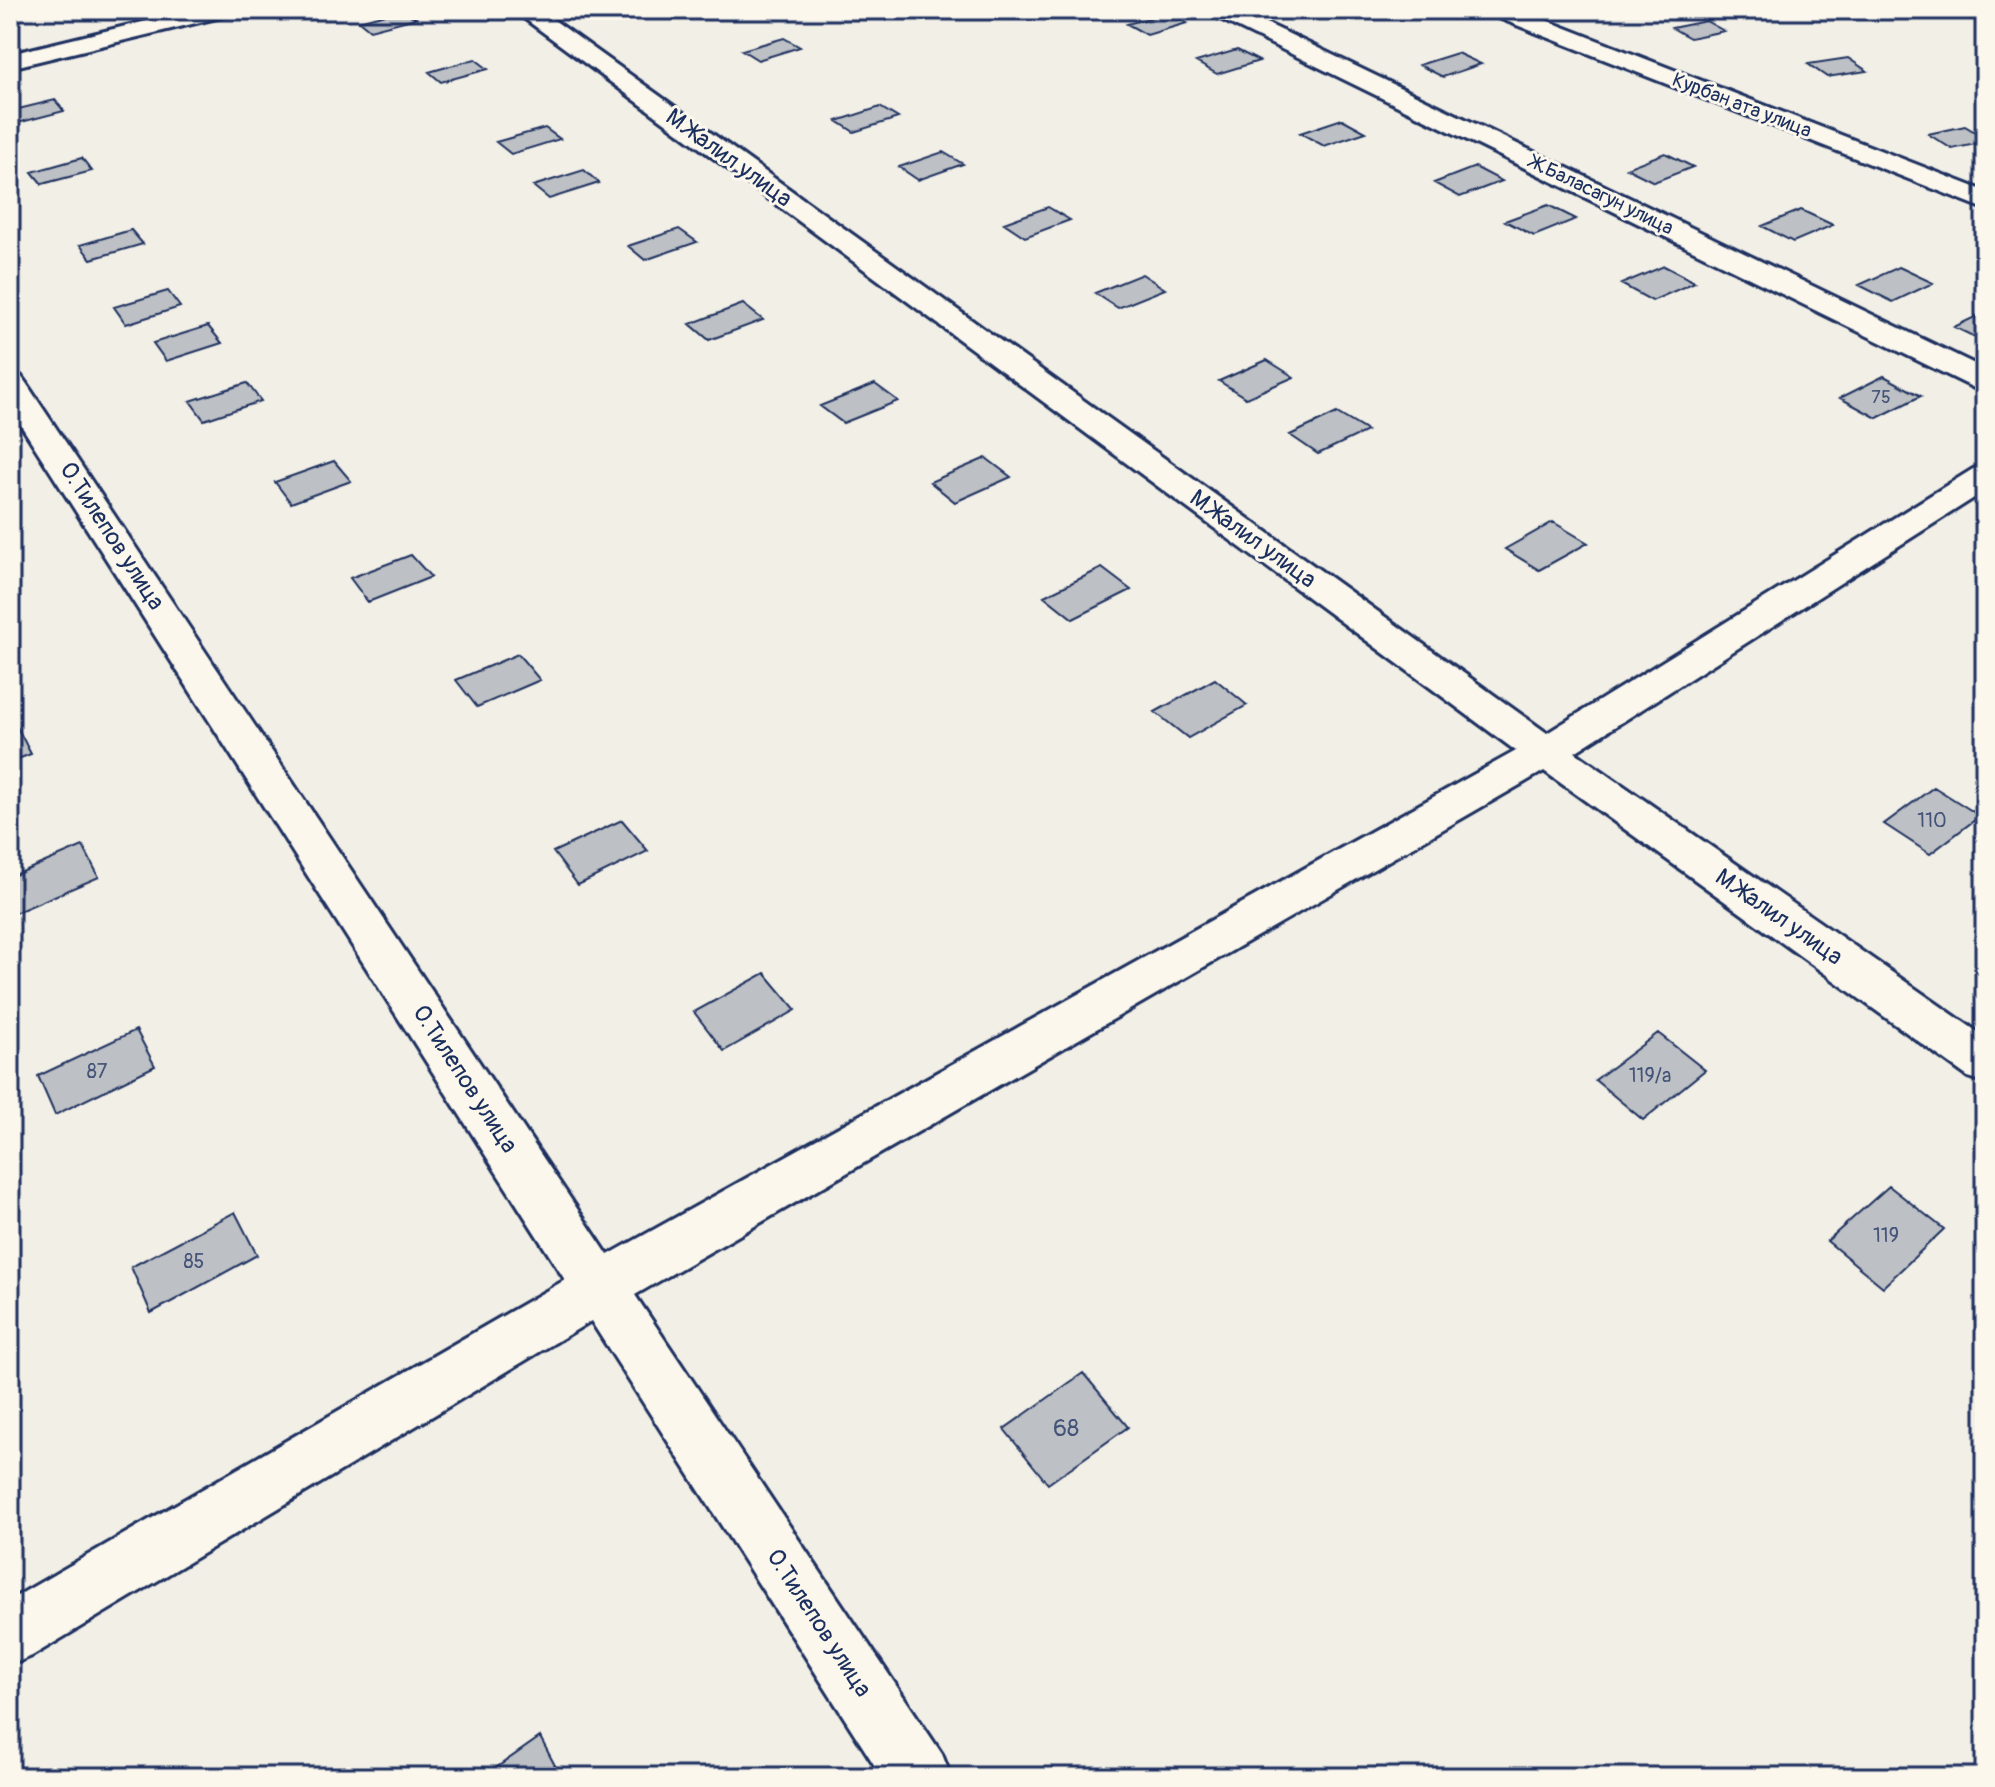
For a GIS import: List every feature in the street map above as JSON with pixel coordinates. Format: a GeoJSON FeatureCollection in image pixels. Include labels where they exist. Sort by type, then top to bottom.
{"type":"FeatureCollection","features":[{"type":"Feature","properties":{"kind":"street"},"geometry":{"type":"LineString","coordinates":[[10,61],[221,10]]}},
{"type":"Feature","properties":{"kind":"street","name":"М.Жалил улица"},"geometry":{"type":"LineString","coordinates":[[525,10],[1546,752],[1985,1063]]}},
{"type":"Feature","properties":{"kind":"street","name":"Ж.Баласагун улица"},"geometry":{"type":"LineString","coordinates":[[1220,10],[1985,381]]}},
{"type":"Feature","properties":{"kind":"street","name":"Курбан ата улица"},"geometry":{"type":"LineString","coordinates":[[1499,10],[1985,201]]}},
{"type":"Feature","properties":{"kind":"street","name":"О.Тилепов улица"},"geometry":{"type":"LineString","coordinates":[[10,383],[919,1777]]}},
{"type":"Feature","properties":{"kind":"street"},"geometry":{"type":"LineString","coordinates":[[10,1634],[600,1287],[1546,752],[1985,476]]}},
{"type":"Feature","properties":{"kind":"building"},"geometry":{"type":"Polygon","coordinates":[[[400,10],[416,18],[370,30],[359,21],[400,10]]]}},
{"type":"Feature","properties":{"kind":"building"},"geometry":{"type":"Polygon","coordinates":[[[1167,13],[1187,23],[1147,35],[1127,24],[1167,13]]]}},
{"type":"Feature","properties":{"kind":"building"},"geometry":{"type":"Polygon","coordinates":[[[1706,21],[1724,31],[1690,38],[1672,28],[1706,21]]]}},
{"type":"Feature","properties":{"kind":"building"},"geometry":{"type":"Polygon","coordinates":[[[784,38],[800,47],[758,60],[742,50],[784,38]]]}},
{"type":"Feature","properties":{"kind":"building"},"geometry":{"type":"Polygon","coordinates":[[[1237,50],[1259,61],[1217,74],[1196,62],[1237,50]]]}},
{"type":"Feature","properties":{"kind":"building"},"geometry":{"type":"Polygon","coordinates":[[[1457,53],[1481,64],[1443,77],[1419,65],[1457,53]]]}},
{"type":"Feature","properties":{"kind":"building"},"geometry":{"type":"Polygon","coordinates":[[[1848,58],[1867,71],[1827,77],[1808,64],[1848,58]]]}},
{"type":"Feature","properties":{"kind":"building"},"geometry":{"type":"Polygon","coordinates":[[[475,59],[488,69],[441,82],[429,72],[475,59]]]}},
{"type":"Feature","properties":{"kind":"building"},"geometry":{"type":"Polygon","coordinates":[[[55,100],[64,111],[10,125],[10,111],[55,100]]]}},
{"type":"Feature","properties":{"kind":"building"},"geometry":{"type":"Polygon","coordinates":[[[880,107],[898,118],[854,132],[837,121],[880,107]]]}},
{"type":"Feature","properties":{"kind":"building"},"geometry":{"type":"Polygon","coordinates":[[[1342,119],[1366,132],[1324,146],[1300,133],[1342,119]]]}},
{"type":"Feature","properties":{"kind":"building"},"geometry":{"type":"Polygon","coordinates":[[[1965,126],[1985,138],[1985,142],[1952,149],[1928,134],[1965,126]]]}},
{"type":"Feature","properties":{"kind":"building"},"geometry":{"type":"Polygon","coordinates":[[[545,128],[560,139],[511,154],[496,142],[545,128]]]}},
{"type":"Feature","properties":{"kind":"building"},"geometry":{"type":"Polygon","coordinates":[[[943,152],[963,164],[918,180],[899,167],[943,152]]]}},
{"type":"Feature","properties":{"kind":"building"},"geometry":{"type":"Polygon","coordinates":[[[1665,153],[1693,167],[1654,182],[1626,168],[1665,153]]]}},
{"type":"Feature","properties":{"kind":"building"},"geometry":{"type":"Polygon","coordinates":[[[82,158],[92,171],[42,184],[32,172],[82,158]]]}},
{"type":"Feature","properties":{"kind":"building"},"geometry":{"type":"Polygon","coordinates":[[[1475,167],[1502,181],[1460,197],[1434,183],[1475,167]]]}},
{"type":"Feature","properties":{"kind":"building"},"geometry":{"type":"Polygon","coordinates":[[[584,170],[599,183],[549,199],[533,186],[584,170]]]}},
{"type":"Feature","properties":{"kind":"building"},"geometry":{"type":"Polygon","coordinates":[[[1548,205],[1576,219],[1534,236],[1505,221],[1548,205]]]}},
{"type":"Feature","properties":{"kind":"building"},"geometry":{"type":"Polygon","coordinates":[[[1048,207],[1070,220],[1025,237],[1004,223],[1048,207]]]}},
{"type":"Feature","properties":{"kind":"building"},"geometry":{"type":"Polygon","coordinates":[[[1801,210],[1833,225],[1793,242],[1762,226],[1801,210]]]}},
{"type":"Feature","properties":{"kind":"building"},"geometry":{"type":"Polygon","coordinates":[[[679,229],[697,242],[645,260],[628,246],[679,229]]]}},
{"type":"Feature","properties":{"kind":"building"},"geometry":{"type":"Polygon","coordinates":[[[131,230],[143,244],[91,259],[80,245],[131,230]]]}},
{"type":"Feature","properties":{"kind":"building"},"geometry":{"type":"Polygon","coordinates":[[[1664,266],[1695,282],[1652,301],[1621,284],[1664,266]]]}},
{"type":"Feature","properties":{"kind":"building"},"geometry":{"type":"Polygon","coordinates":[[[1899,267],[1933,283],[1893,302],[1859,285],[1899,267]]]}},
{"type":"Feature","properties":{"kind":"building"},"geometry":{"type":"Polygon","coordinates":[[[1142,274],[1165,289],[1118,308],[1095,293],[1142,274]]]}},
{"type":"Feature","properties":{"kind":"building"},"geometry":{"type":"Polygon","coordinates":[[[168,291],[180,307],[126,324],[114,307],[168,291]]]}},
{"type":"Feature","properties":{"kind":"building"},"geometry":{"type":"Polygon","coordinates":[[[743,304],[763,320],[709,340],[690,324],[743,304]]]}},
{"type":"Feature","properties":{"kind":"building"},"geometry":{"type":"Polygon","coordinates":[[[1985,312],[1985,342],[1954,327],[1985,312]]]}},
{"type":"Feature","properties":{"kind":"building"},"geometry":{"type":"Polygon","coordinates":[[[208,326],[222,343],[166,361],[153,343],[208,326]]]}},
{"type":"Feature","properties":{"kind":"building"},"geometry":{"type":"Polygon","coordinates":[[[1267,360],[1294,377],[1246,398],[1219,381],[1267,360]]]}},
{"type":"Feature","properties":{"kind":"building"},"geometry":{"type":"Polygon","coordinates":[[[1884,376],[1921,396],[1877,418],[1840,398],[1884,376]]]}},
{"type":"Feature","properties":{"kind":"building"},"geometry":{"type":"Polygon","coordinates":[[[247,383],[261,401],[204,420],[190,401],[247,383]]]}},
{"type":"Feature","properties":{"kind":"building"},"geometry":{"type":"Polygon","coordinates":[[[875,384],[898,401],[843,423],[820,406],[875,384]]]}},
{"type":"Feature","properties":{"kind":"building"},"geometry":{"type":"Polygon","coordinates":[[[1337,413],[1367,431],[1318,454],[1290,435],[1337,413]]]}},
{"type":"Feature","properties":{"kind":"building"},"geometry":{"type":"Polygon","coordinates":[[[986,458],[1011,477],[955,502],[930,482],[986,458]]]}},
{"type":"Feature","properties":{"kind":"building"},"geometry":{"type":"Polygon","coordinates":[[[334,461],[351,481],[291,503],[275,482],[334,461]]]}},
{"type":"Feature","properties":{"kind":"building"},"geometry":{"type":"Polygon","coordinates":[[[1553,522],[1588,543],[1539,570],[1505,549],[1553,522]]]}},
{"type":"Feature","properties":{"kind":"building"},"geometry":{"type":"Polygon","coordinates":[[[411,555],[431,577],[368,602],[350,578],[411,555]]]}},
{"type":"Feature","properties":{"kind":"building"},"geometry":{"type":"Polygon","coordinates":[[[1102,568],[1131,590],[1073,619],[1044,596],[1102,568]]]}},
{"type":"Feature","properties":{"kind":"building"},"geometry":{"type":"Polygon","coordinates":[[[518,654],[540,680],[477,707],[456,680],[518,654]]]}},
{"type":"Feature","properties":{"kind":"building"},"geometry":{"type":"Polygon","coordinates":[[[1215,679],[1247,705],[1188,738],[1155,712],[1215,679]]]}},
{"type":"Feature","properties":{"kind":"building"},"geometry":{"type":"Polygon","coordinates":[[[17,727],[31,754],[10,762],[10,730],[17,727]]]}},
{"type":"Feature","properties":{"kind":"building"},"geometry":{"type":"Polygon","coordinates":[[[1934,787],[1980,816],[1930,854],[1884,824],[1934,787]]]}},
{"type":"Feature","properties":{"kind":"building"},"geometry":{"type":"Polygon","coordinates":[[[622,820],[648,851],[578,885],[553,852],[622,820]]]}},
{"type":"Feature","properties":{"kind":"building"},"geometry":{"type":"Polygon","coordinates":[[[83,846],[99,877],[10,915],[10,877],[83,846]]]}},
{"type":"Feature","properties":{"kind":"building"},"geometry":{"type":"Polygon","coordinates":[[[765,973],[796,1010],[724,1051],[694,1012],[765,973]]]}},
{"type":"Feature","properties":{"kind":"building"},"geometry":{"type":"Polygon","coordinates":[[[136,1030],[155,1066],[55,1115],[38,1076],[136,1030]]]}},
{"type":"Feature","properties":{"kind":"building"},"geometry":{"type":"Polygon","coordinates":[[[1658,1033],[1705,1070],[1643,1120],[1595,1080],[1658,1033]]]}},
{"type":"Feature","properties":{"kind":"building"},"geometry":{"type":"Polygon","coordinates":[[[1889,1186],[1944,1229],[1883,1287],[1827,1241],[1889,1186]]]}},
{"type":"Feature","properties":{"kind":"building"},"geometry":{"type":"Polygon","coordinates":[[[235,1212],[257,1255],[151,1313],[131,1267],[235,1212]]]}},
{"type":"Feature","properties":{"kind":"building"},"geometry":{"type":"Polygon","coordinates":[[[1083,1373],[1128,1427],[1048,1484],[1004,1429],[1083,1373]]]}},
{"type":"Feature","properties":{"kind":"building"},"geometry":{"type":"Polygon","coordinates":[[[540,1737],[561,1777],[483,1777],[540,1737]]]}}]}
